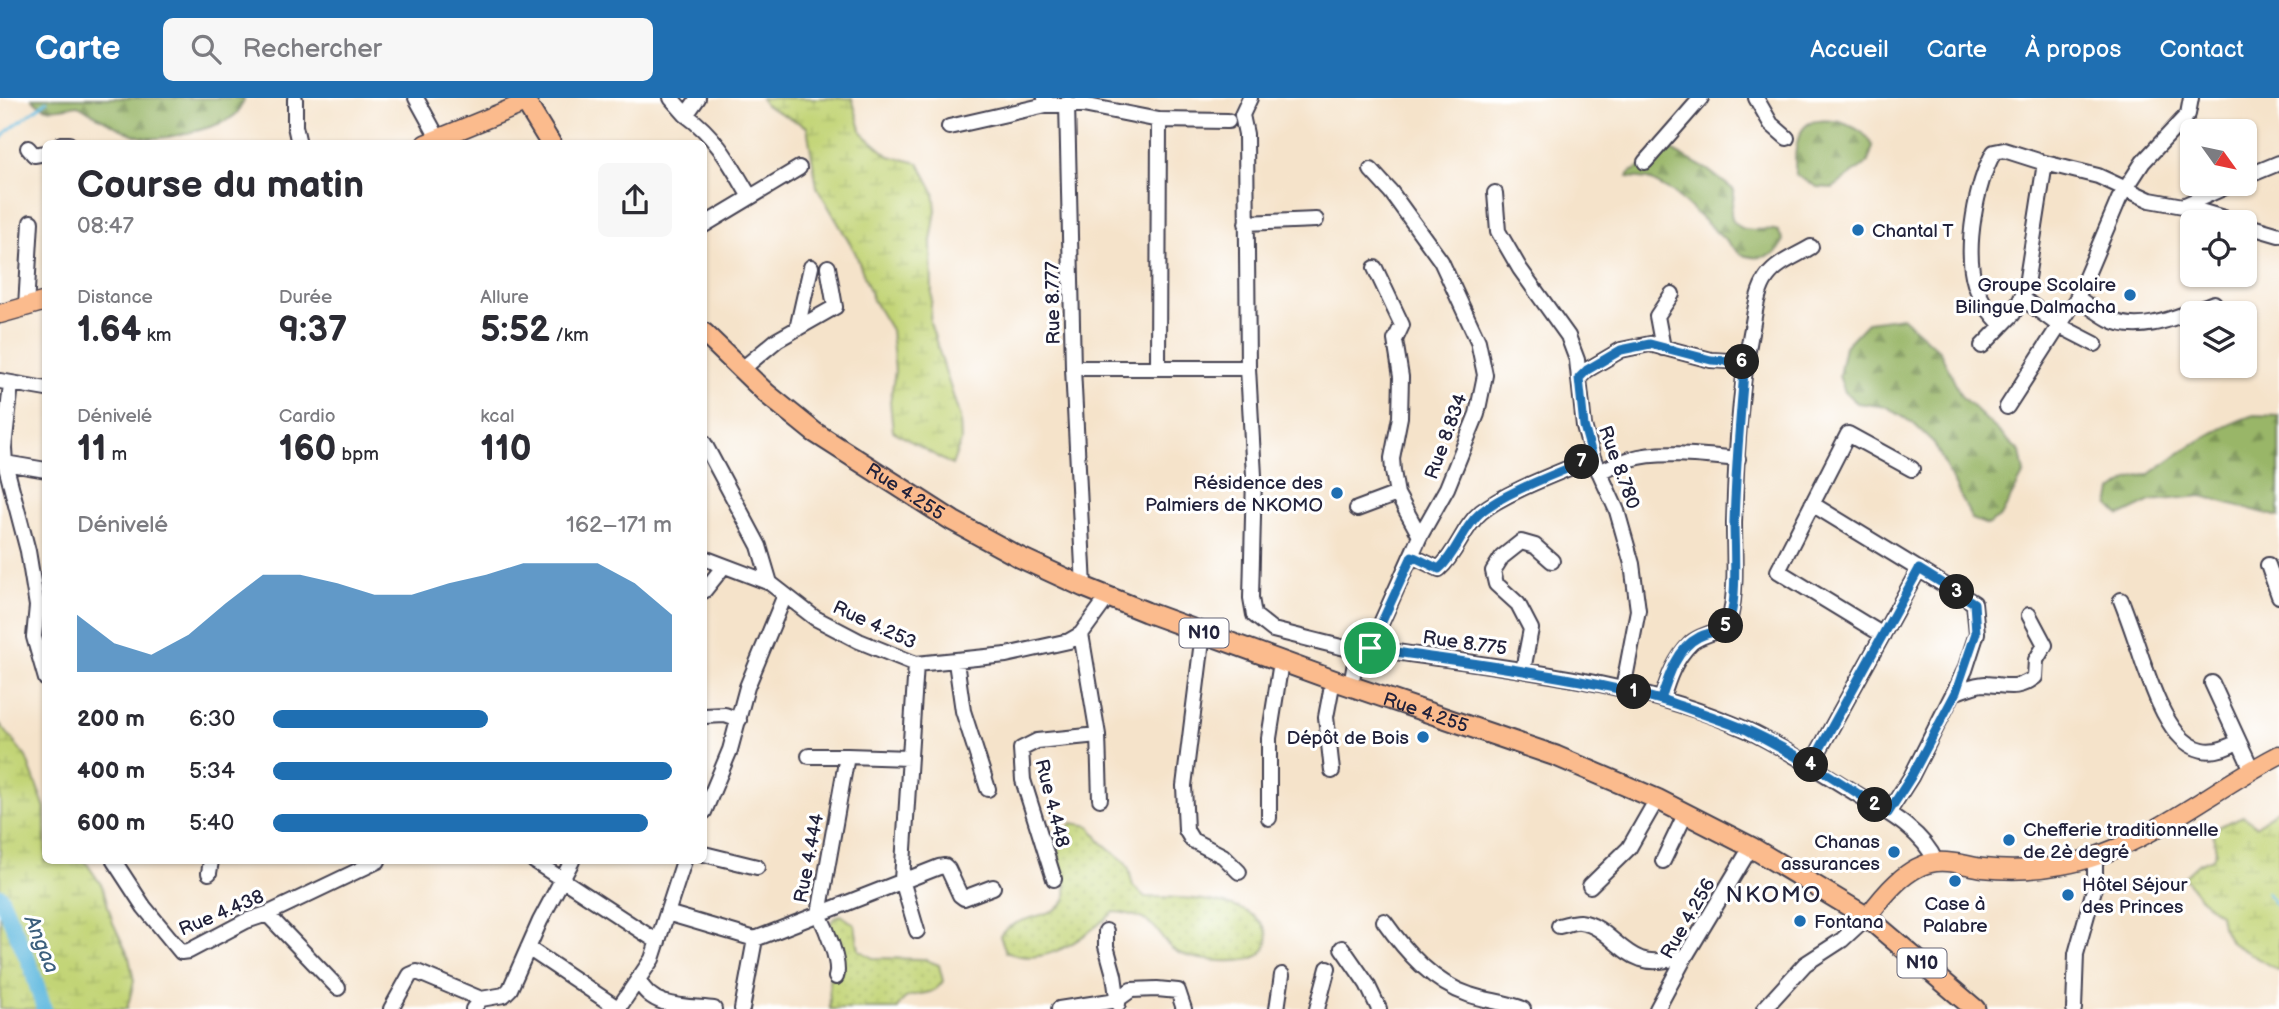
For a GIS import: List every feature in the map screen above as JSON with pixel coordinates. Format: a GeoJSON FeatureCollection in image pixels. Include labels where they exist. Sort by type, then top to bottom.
{"type":"FeatureCollection","features":[{"type":"Feature","properties":{"kind":"highway"},"geometry":{"type":"LineString","coordinates":[[524,100],[549,140]]}},
{"type":"Feature","properties":{"kind":"highway","name":"Rue 4.255"},"geometry":{"type":"LineString","coordinates":[[707,336],[767,394],[814,432],[953,521],[1019,557],[1108,597],[1281,662],[1556,756],[1686,813],[1751,847],[1867,917]]}},
{"type":"Feature","properties":{"kind":"highway","name":"N10"},"geometry":{"type":"LineString","coordinates":[[1867,917],[1966,1006]]}},
{"type":"Feature","properties":{"kind":"main road"},"geometry":{"type":"LineString","coordinates":[[433,140],[524,100]]}},
{"type":"Feature","properties":{"kind":"main road"},"geometry":{"type":"LineString","coordinates":[[0,314],[42,302]]}},
{"type":"Feature","properties":{"kind":"main road"},"geometry":{"type":"LineString","coordinates":[[1867,917],[1904,877],[1921,866],[1936,862],[1996,870],[2025,870],[2095,858],[2131,843],[2279,755]]}},
{"type":"Feature","properties":{"kind":"street"},"geometry":{"type":"LineString","coordinates":[[416,98],[431,140]]}},
{"type":"Feature","properties":{"kind":"street"},"geometry":{"type":"LineString","coordinates":[[671,98],[719,145],[750,197]]}},
{"type":"Feature","properties":{"kind":"street"},"geometry":{"type":"LineString","coordinates":[[686,115],[698,98]]}},
{"type":"Feature","properties":{"kind":"street","name":"Rue 8.775"},"geometry":{"type":"LineString","coordinates":[[1250,98],[1242,116],[1246,134],[1248,368],[1254,476],[1251,598],[1254,615],[1273,630],[1363,649],[1523,670],[1623,689],[1661,699],[1747,730],[1811,765],[1888,813],[1921,839],[1936,862]]}},
{"type":"Feature","properties":{"kind":"street"},"geometry":{"type":"LineString","coordinates":[[1645,162],[1701,98]]}},
{"type":"Feature","properties":{"kind":"street"},"geometry":{"type":"LineString","coordinates":[[1755,98],[1764,115],[1778,132],[1787,138]]}},
{"type":"Feature","properties":{"kind":"street"},"geometry":{"type":"LineString","coordinates":[[2007,407],[2077,298],[2119,199],[2143,162],[2188,114],[2191,98]]}},
{"type":"Feature","properties":{"kind":"street"},"geometry":{"type":"LineString","coordinates":[[295,99],[298,140]]}},
{"type":"Feature","properties":{"kind":"street"},"geometry":{"type":"LineString","coordinates":[[949,127],[1046,101],[1103,108],[1159,120],[1228,121]]}},
{"type":"Feature","properties":{"kind":"street","name":"Rue 8.777"},"geometry":{"type":"LineString","coordinates":[[1068,103],[1073,368],[1248,368]]}},
{"type":"Feature","properties":{"kind":"street"},"geometry":{"type":"LineString","coordinates":[[1158,367],[1159,120]]}},
{"type":"Feature","properties":{"kind":"street"},"geometry":{"type":"LineString","coordinates":[[28,148],[34,155],[42,154]]}},
{"type":"Feature","properties":{"kind":"street"},"geometry":{"type":"LineString","coordinates":[[2002,325],[1993,317],[1975,285],[1972,261],[1974,212],[1987,169],[1997,151],[2098,176],[2150,200],[2196,210]]}},
{"type":"Feature","properties":{"kind":"street"},"geometry":{"type":"LineString","coordinates":[[1982,346],[2013,314],[2022,298],[2045,163]]}},
{"type":"Feature","properties":{"kind":"street"},"geometry":{"type":"LineString","coordinates":[[2258,172],[2279,163]]}},
{"type":"Feature","properties":{"kind":"street"},"geometry":{"type":"LineString","coordinates":[[707,223],[799,168]]}},
{"type":"Feature","properties":{"kind":"street","name":"Rue 8.834"},"geometry":{"type":"LineString","coordinates":[[1332,771],[1326,717],[1447,488],[1477,414],[1485,375],[1478,341],[1441,261],[1391,192],[1371,170]]}},
{"type":"Feature","properties":{"kind":"street","name":"Rue 8.780"},"geometry":{"type":"LineString","coordinates":[[1495,193],[1498,231],[1520,269],[1568,336],[1577,360],[1584,426],[1593,458],[1617,511],[1632,564],[1638,610],[1623,689]]}},
{"type":"Feature","properties":{"kind":"street"},"geometry":{"type":"LineString","coordinates":[[2183,206],[2205,196]]}},
{"type":"Feature","properties":{"kind":"street"},"geometry":{"type":"LineString","coordinates":[[1246,223],[1316,220]]}},
{"type":"Feature","properties":{"kind":"street"},"geometry":{"type":"LineString","coordinates":[[26,307],[31,222]]}},
{"type":"Feature","properties":{"kind":"street"},"geometry":{"type":"LineString","coordinates":[[2257,229],[2279,235]]}},
{"type":"Feature","properties":{"kind":"street"},"geometry":{"type":"LineString","coordinates":[[1661,699],[1677,660],[1690,644],[1698,637],[1724,627],[1730,619],[1735,583],[1734,524],[1745,362],[1757,302],[1765,279],[1776,268],[1811,247]]}},
{"type":"Feature","properties":{"kind":"street"},"geometry":{"type":"LineString","coordinates":[[797,329],[811,267]]}},
{"type":"Feature","properties":{"kind":"street"},"geometry":{"type":"LineString","coordinates":[[741,370],[777,340],[835,307],[828,267]]}},
{"type":"Feature","properties":{"kind":"street"},"geometry":{"type":"LineString","coordinates":[[1375,268],[1402,325],[1395,340],[1401,377],[1400,417],[1392,458],[1397,494],[1420,536]]}},
{"type":"Feature","properties":{"kind":"street"},"geometry":{"type":"LineString","coordinates":[[1662,348],[1657,316],[1672,294]]}},
{"type":"Feature","properties":{"kind":"street"},"geometry":{"type":"LineString","coordinates":[[2022,298],[2060,326],[2095,344]]}},
{"type":"Feature","properties":{"kind":"street"},"geometry":{"type":"LineString","coordinates":[[2077,298],[2110,320],[2128,325],[2161,321],[2180,315]]}},
{"type":"Feature","properties":{"kind":"street"},"geometry":{"type":"LineString","coordinates":[[1579,378],[1587,370],[1621,350],[1650,344],[1711,360],[1745,362]]}},
{"type":"Feature","properties":{"kind":"street"},"geometry":{"type":"LineString","coordinates":[[1073,368],[1084,587]]}},
{"type":"Feature","properties":{"kind":"street"},"geometry":{"type":"LineString","coordinates":[[42,389],[6,383],[4,448],[5,463],[28,551],[37,606],[34,637],[42,665]]}},
{"type":"Feature","properties":{"kind":"street"},"geometry":{"type":"LineString","coordinates":[[1883,635],[1778,571],[1847,434],[1912,469]]}},
{"type":"Feature","properties":{"kind":"street"},"geometry":{"type":"LineString","coordinates":[[707,449],[759,547],[770,583]]}},
{"type":"Feature","properties":{"kind":"street"},"geometry":{"type":"LineString","coordinates":[[1600,471],[1632,458],[1649,456],[1694,454],[1738,459]]}},
{"type":"Feature","properties":{"kind":"street"},"geometry":{"type":"LineString","coordinates":[[1412,556],[1439,569],[1469,524],[1480,513],[1497,502],[1593,458]]}},
{"type":"Feature","properties":{"kind":"street"},"geometry":{"type":"LineString","coordinates":[[5,463],[42,469]]}},
{"type":"Feature","properties":{"kind":"street"},"geometry":{"type":"LineString","coordinates":[[1357,509],[1397,494]]}},
{"type":"Feature","properties":{"kind":"street"},"geometry":{"type":"LineString","coordinates":[[1812,504],[1974,603],[1976,633],[1956,692],[1911,777],[1888,813]]}},
{"type":"Feature","properties":{"kind":"street"},"geometry":{"type":"LineString","coordinates":[[1523,670],[1531,629],[1518,604],[1496,584],[1493,571],[1502,557],[1521,542],[1535,546],[1552,561]]}},
{"type":"Feature","properties":{"kind":"street","name":"Rue 4.253"},"geometry":{"type":"LineString","coordinates":[[707,559],[770,583],[816,618],[859,641],[916,664],[1006,655],[1069,641],[1081,634]]}},
{"type":"Feature","properties":{"kind":"street"},"geometry":{"type":"LineString","coordinates":[[2268,565],[2279,596]]}},
{"type":"Feature","properties":{"kind":"street"},"geometry":{"type":"LineString","coordinates":[[707,587],[724,566]]}},
{"type":"Feature","properties":{"kind":"street"},"geometry":{"type":"LineString","coordinates":[[1811,765],[1919,569]]}},
{"type":"Feature","properties":{"kind":"street"},"geometry":{"type":"LineString","coordinates":[[707,805],[730,750],[747,687],[785,595]]}},
{"type":"Feature","properties":{"kind":"street"},"geometry":{"type":"LineString","coordinates":[[1100,799],[1098,735],[1081,634],[1108,597]]}},
{"type":"Feature","properties":{"kind":"street"},"geometry":{"type":"LineString","coordinates":[[2121,600],[2158,705],[2178,736],[2189,745],[2212,751],[2225,749],[2237,742]]}},
{"type":"Feature","properties":{"kind":"street"},"geometry":{"type":"LineString","coordinates":[[1956,692],[1982,684],[2010,687],[2026,684],[2035,677],[2036,660],[2045,645],[2029,615]]}},
{"type":"Feature","properties":{"kind":"street"},"geometry":{"type":"LineString","coordinates":[[1203,633],[1184,786],[1186,830],[1192,839],[1223,856],[1239,872]]}},
{"type":"Feature","properties":{"kind":"street"},"geometry":{"type":"LineString","coordinates":[[956,662],[963,711],[988,789]]}},
{"type":"Feature","properties":{"kind":"street"},"geometry":{"type":"LineString","coordinates":[[1269,818],[1269,738],[1281,662]]}},
{"type":"Feature","properties":{"kind":"street"},"geometry":{"type":"LineString","coordinates":[[916,664],[902,880],[917,931]]}},
{"type":"Feature","properties":{"kind":"street"},"geometry":{"type":"LineString","coordinates":[[2212,683],[2252,770]]}},
{"type":"Feature","properties":{"kind":"street"},"geometry":{"type":"LineString","coordinates":[[707,716],[725,715],[739,720]]}},
{"type":"Feature","properties":{"kind":"street","name":"Rue 4.448"},"geometry":{"type":"LineString","coordinates":[[1054,879],[1023,780],[1021,750],[1037,740],[1098,735]]}},
{"type":"Feature","properties":{"kind":"street"},"geometry":{"type":"LineString","coordinates":[[809,755],[909,758]]}},
{"type":"Feature","properties":{"kind":"street","name":"Rue 4.444"},"geometry":{"type":"LineString","coordinates":[[755,939],[819,914],[847,756]]}},
{"type":"Feature","properties":{"kind":"street"},"geometry":{"type":"LineString","coordinates":[[1590,886],[1629,848],[1657,799]]}},
{"type":"Feature","properties":{"kind":"street"},"geometry":{"type":"LineString","coordinates":[[1663,861],[1686,813]]}},
{"type":"Feature","properties":{"kind":"street","name":"Rue 4.256"},"geometry":{"type":"LineString","coordinates":[[1657,1009],[1751,847]]}},
{"type":"Feature","properties":{"kind":"street"},"geometry":{"type":"LineString","coordinates":[[707,855],[757,867]]}},
{"type":"Feature","properties":{"kind":"street"},"geometry":{"type":"LineString","coordinates":[[2074,1009],[2076,954],[2095,886],[2095,858]]}},
{"type":"Feature","properties":{"kind":"street","name":"Rue 4.438"},"geometry":{"type":"LineString","coordinates":[[116,864],[144,907],[181,952],[189,951],[246,921],[267,914],[372,864]]}},
{"type":"Feature","properties":{"kind":"street"},"geometry":{"type":"LineString","coordinates":[[345,864],[352,874]]}},
{"type":"Feature","properties":{"kind":"street"},"geometry":{"type":"LineString","coordinates":[[539,864],[658,942]]}},
{"type":"Feature","properties":{"kind":"street"},"geometry":{"type":"LineString","coordinates":[[391,1009],[410,975],[416,972],[477,1004],[504,995],[510,989],[570,864]]}},
{"type":"Feature","properties":{"kind":"street"},"geometry":{"type":"LineString","coordinates":[[528,948],[618,1009],[652,959],[683,864]]}},
{"type":"Feature","properties":{"kind":"street"},"geometry":{"type":"LineString","coordinates":[[836,977],[838,971],[835,958],[819,914],[902,880],[945,866],[964,898],[993,887]]}},
{"type":"Feature","properties":{"kind":"street"},"geometry":{"type":"LineString","coordinates":[[667,913],[755,939],[742,1009]]}},
{"type":"Feature","properties":{"kind":"street"},"geometry":{"type":"LineString","coordinates":[[267,914],[338,988]]}},
{"type":"Feature","properties":{"kind":"street"},"geometry":{"type":"LineString","coordinates":[[1764,1009],[1805,964],[1842,940],[1867,917]]}},
{"type":"Feature","properties":{"kind":"street"},"geometry":{"type":"LineString","coordinates":[[1384,921],[1416,961],[1457,990],[1470,996],[1523,1009]]}},
{"type":"Feature","properties":{"kind":"street"},"geometry":{"type":"LineString","coordinates":[[1559,926],[1581,922],[1601,931],[1632,955],[1643,960],[1685,957]]}},
{"type":"Feature","properties":{"kind":"street"},"geometry":{"type":"LineString","coordinates":[[1106,931],[1105,946],[1114,975],[1118,1005]]}},
{"type":"Feature","properties":{"kind":"street"},"geometry":{"type":"LineString","coordinates":[[1342,948],[1367,984],[1380,1009]]}},
{"type":"Feature","properties":{"kind":"street"},"geometry":{"type":"LineString","coordinates":[[1317,1009],[1328,968]]}},
{"type":"Feature","properties":{"kind":"street"},"geometry":{"type":"LineString","coordinates":[[1277,1009],[1282,975]]}},
{"type":"Feature","properties":{"kind":"street"},"geometry":{"type":"LineString","coordinates":[[639,980],[642,988],[653,999],[714,1009]]}},
{"type":"Feature","properties":{"kind":"street"},"geometry":{"type":"LineString","coordinates":[[1059,1009],[1118,1005],[1131,990],[1175,990],[1181,994],[1184,1009]]}},
{"type":"Feature","properties":{"kind":"green space"},"geometry":{"type":"Polygon","coordinates":[[[32,98],[244,100],[236,114],[219,124],[180,135],[147,138],[121,129],[78,105],[48,108],[32,98]]]}},
{"type":"Feature","properties":{"kind":"green space"},"geometry":{"type":"Polygon","coordinates":[[[761,98],[852,98],[862,133],[889,156],[919,163],[934,192],[936,210],[931,241],[930,322],[960,418],[961,441],[952,465],[893,431],[890,402],[895,371],[891,330],[873,300],[855,252],[817,187],[807,127],[765,105],[761,98]]]}},
{"type":"Feature","properties":{"kind":"green space"},"geometry":{"type":"Polygon","coordinates":[[[1837,121],[1862,133],[1873,146],[1868,162],[1833,188],[1817,187],[1796,175],[1795,155],[1798,139],[1810,123],[1837,121]]]}},
{"type":"Feature","properties":{"kind":"green space"},"geometry":{"type":"Polygon","coordinates":[[[1666,147],[1708,170],[1734,190],[1731,213],[1737,226],[1750,230],[1778,231],[1783,240],[1777,251],[1759,257],[1740,254],[1674,193],[1648,179],[1628,177],[1630,172],[1666,147]]]}},
{"type":"Feature","properties":{"kind":"green space"},"geometry":{"type":"Polygon","coordinates":[[[1902,317],[1940,351],[1961,396],[2020,452],[2024,473],[2001,516],[1987,525],[1972,519],[1934,443],[1914,424],[1887,407],[1857,403],[1845,392],[1839,376],[1845,346],[1868,322],[1902,317]]]}},
{"type":"Feature","properties":{"kind":"green space"},"geometry":{"type":"Polygon","coordinates":[[[2254,415],[2279,416],[2279,517],[2202,496],[2151,501],[2120,516],[2109,505],[2112,491],[2125,482],[2139,475],[2150,474],[2213,433],[2254,415]]]}},
{"type":"Feature","properties":{"kind":"green space"},"geometry":{"type":"Polygon","coordinates":[[[0,724],[26,757],[42,800],[42,864],[87,864],[102,886],[113,923],[129,957],[134,981],[127,1009],[0,1009],[0,724]]]}},
{"type":"Feature","properties":{"kind":"green space"},"geometry":{"type":"Polygon","coordinates":[[[2279,808],[2279,971],[2230,942],[2222,926],[2220,914],[2201,899],[2184,877],[2198,864],[2213,858],[2216,851],[2213,833],[2218,827],[2243,816],[2256,826],[2279,808]]]}},
{"type":"Feature","properties":{"kind":"green space"},"geometry":{"type":"Polygon","coordinates":[[[1072,823],[1090,826],[1100,841],[1125,862],[1133,886],[1145,897],[1194,899],[1248,912],[1260,921],[1267,933],[1263,952],[1238,961],[1188,956],[1170,947],[1157,930],[1143,919],[1114,912],[1064,948],[1036,956],[1006,952],[1000,936],[1006,929],[1053,911],[1065,900],[1059,844],[1063,833],[1072,823]]]}},
{"type":"Feature","properties":{"kind":"green space"},"geometry":{"type":"Polygon","coordinates":[[[841,915],[855,925],[859,950],[873,958],[924,959],[939,965],[943,981],[932,991],[907,998],[898,1009],[830,1009],[829,981],[835,958],[829,926],[834,918],[841,915]]]}},
{"type":"Feature","properties":{"kind":"waterway"},"geometry":{"type":"LineString","coordinates":[[0,141],[6,132],[47,101]]}},
{"type":"Feature","properties":{"kind":"waterway"},"geometry":{"type":"LineString","coordinates":[[2267,892],[2279,910]]}},
{"type":"Feature","properties":{"kind":"waterway","name":"Angaa"},"geometry":{"type":"LineString","coordinates":[[0,896],[31,967],[44,1009]]}},
{"type":"Feature","properties":{"kind":"place","name":"Chantal T"},"geometry":{"type":"Point","coordinates":[1858,230]}},
{"type":"Feature","properties":{"kind":"place","name":"Groupe Scolaire Bilingue Dalmacha"},"geometry":{"type":"Point","coordinates":[2130,295]}},
{"type":"Feature","properties":{"kind":"place","name":"Résidence des Palmiers de NKOMO"},"geometry":{"type":"Point","coordinates":[1337,493]}},
{"type":"Feature","properties":{"kind":"place","name":"Dépôt de Bois"},"geometry":{"type":"Point","coordinates":[1423,737]}},
{"type":"Feature","properties":{"kind":"place","name":"Chefferie traditionnelle de 2è degré"},"geometry":{"type":"Point","coordinates":[2009,840]}},
{"type":"Feature","properties":{"kind":"place","name":"Chanas assurances"},"geometry":{"type":"Point","coordinates":[1894,852]}},
{"type":"Feature","properties":{"kind":"place","name":"Case à Palabre"},"geometry":{"type":"Point","coordinates":[1955,881]}},
{"type":"Feature","properties":{"kind":"place","name":"Hôtel Séjour des Princes"},"geometry":{"type":"Point","coordinates":[2068,895]}},
{"type":"Feature","properties":{"kind":"place","name":"Fontana"},"geometry":{"type":"Point","coordinates":[1800,921]}},
{"type":"Feature","properties":{"kind":"district","name":"NKOMO"},"geometry":{"type":"Point","coordinates":[1774,894]}},
{"type":"Feature","properties":{"kind":"route"},"geometry":{"type":"LineString","coordinates":[[1370,648],[1412,556],[1439,569],[1469,524],[1480,513],[1497,502],[1593,458],[1584,426],[1579,378],[1587,370],[1621,350],[1650,344],[1711,360],[1745,362],[1734,524],[1735,583],[1730,619],[1724,627],[1698,637],[1690,644],[1677,660],[1661,699],[1747,730],[1811,765],[1919,569],[1974,603],[1976,633],[1956,692],[1911,777],[1888,813],[1811,765],[1747,730],[1661,699],[1523,670],[1370,648]]}}]}
